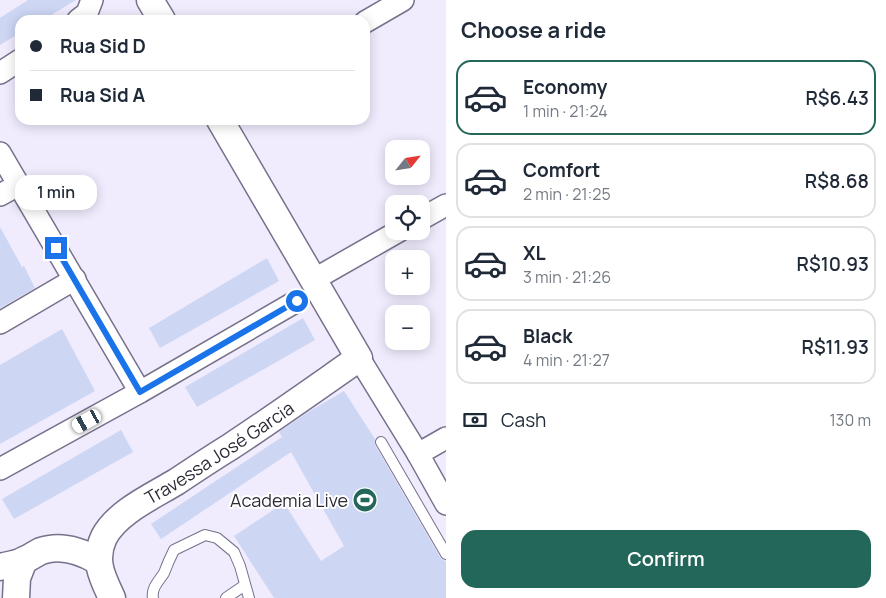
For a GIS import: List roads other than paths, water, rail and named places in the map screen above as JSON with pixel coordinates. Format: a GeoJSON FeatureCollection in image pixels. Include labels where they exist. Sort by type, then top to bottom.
{"type":"FeatureCollection","features":[{"type":"Feature","properties":{"kind":"street"},"geometry":{"type":"LineString","coordinates":[[84,15],[92,0]]}},
{"type":"Feature","properties":{"kind":"street"},"geometry":{"type":"LineString","coordinates":[[150,0],[159,15]]}},
{"type":"Feature","properties":{"kind":"street"},"geometry":{"type":"LineString","coordinates":[[370,19],[403,0]]}},
{"type":"Feature","properties":{"kind":"street"},"geometry":{"type":"LineString","coordinates":[[0,73],[15,63]]}},
{"type":"Feature","properties":{"kind":"street"},"geometry":{"type":"LineString","coordinates":[[223,125],[446,504]]}},
{"type":"Feature","properties":{"kind":"street"},"geometry":{"type":"LineString","coordinates":[[0,153],[140,392]]}},
{"type":"Feature","properties":{"kind":"street"},"geometry":{"type":"LineString","coordinates":[[0,195],[18,185]]}},
{"type":"Feature","properties":{"kind":"street"},"geometry":{"type":"LineString","coordinates":[[430,214],[446,205]]}},
{"type":"Feature","properties":{"kind":"street"},"geometry":{"type":"LineString","coordinates":[[313,280],[385,239]]}},
{"type":"Feature","properties":{"kind":"street"},"geometry":{"type":"LineString","coordinates":[[0,323],[75,279]]}},
{"type":"Feature","properties":{"kind":"street"},"geometry":{"type":"LineString","coordinates":[[0,469],[140,392],[297,301]]}},
{"type":"Feature","properties":{"kind":"street","name":"Travessa José Garcia"},"geometry":{"type":"LineString","coordinates":[[98,561],[105,536],[114,522],[126,512],[296,403],[359,358]]}},
{"type":"Feature","properties":{"kind":"street"},"geometry":{"type":"LineString","coordinates":[[418,454],[446,438]]}},
{"type":"Feature","properties":{"kind":"street"},"geometry":{"type":"LineString","coordinates":[[16,598],[17,578],[12,564],[40,552],[59,548],[84,553],[98,561],[101,575],[112,598]]}},
{"type":"Feature","properties":{"kind":"lane"},"geometry":{"type":"LineString","coordinates":[[381,442],[446,554]]}},
{"type":"Feature","properties":{"kind":"lane"},"geometry":{"type":"LineString","coordinates":[[153,598],[154,588],[174,550],[205,536],[217,538],[234,552],[249,598]]}},
{"type":"Feature","properties":{"kind":"lane"},"geometry":{"type":"LineString","coordinates":[[226,598],[245,585]]}},
{"type":"Feature","properties":{"kind":"place","name":"Academia Live"},"geometry":{"type":"Point","coordinates":[365,500]}}]}
